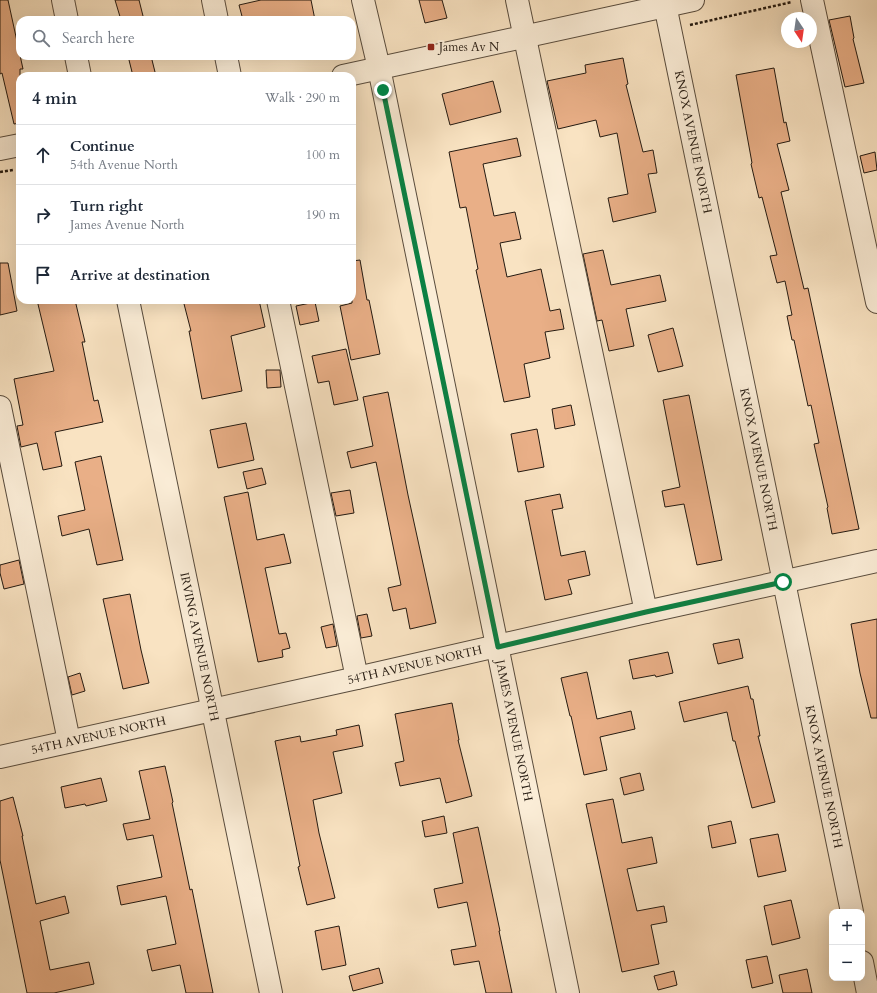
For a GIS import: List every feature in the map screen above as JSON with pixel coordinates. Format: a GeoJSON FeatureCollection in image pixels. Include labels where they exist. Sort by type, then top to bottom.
{"type":"FeatureCollection","features":[{"type":"Feature","properties":{"kind":"street"},"geometry":{"type":"LineString","coordinates":[[63,0],[66,16]]}},
{"type":"Feature","properties":{"kind":"street"},"geometry":{"type":"LineString","coordinates":[[213,0],[216,16]]}},
{"type":"Feature","properties":{"kind":"street","name":"JAMES AVENUE NORTH"},"geometry":{"type":"LineString","coordinates":[[363,0],[379,68],[568,993]]}},
{"type":"Feature","properties":{"kind":"street"},"geometry":{"type":"LineString","coordinates":[[517,0],[646,612]]}},
{"type":"Feature","properties":{"kind":"street"},"geometry":{"type":"LineString","coordinates":[[356,73],[525,36],[665,3],[693,0]]}},
{"type":"Feature","properties":{"kind":"street"},"geometry":{"type":"LineString","coordinates":[[803,1],[877,302]]}},
{"type":"Feature","properties":{"kind":"street","name":"KNOX AVENUE NORTH"},"geometry":{"type":"LineString","coordinates":[[665,3],[851,909]]}},
{"type":"Feature","properties":{"kind":"street"},"geometry":{"type":"LineString","coordinates":[[77,60],[79,72]]}},
{"type":"Feature","properties":{"kind":"street"},"geometry":{"type":"LineString","coordinates":[[227,60],[229,72]]}},
{"type":"Feature","properties":{"kind":"street"},"geometry":{"type":"LineString","coordinates":[[0,149],[16,146]]}},
{"type":"Feature","properties":{"kind":"street","name":"IRVING AVENUE NORTH"},"geometry":{"type":"LineString","coordinates":[[129,304],[271,993]]}},
{"type":"Feature","properties":{"kind":"street"},"geometry":{"type":"LineString","coordinates":[[279,304],[357,678]]}},
{"type":"Feature","properties":{"kind":"street"},"geometry":{"type":"LineString","coordinates":[[0,407],[69,741]]}},
{"type":"Feature","properties":{"kind":"street","name":"54TH AVENUE NORTH"},"geometry":{"type":"LineString","coordinates":[[0,757],[498,647],[646,612],[877,561]]}},
{"type":"Feature","properties":{"kind":"street"},"geometry":{"type":"LineString","coordinates":[[865,978],[868,993]]}},
{"type":"Feature","properties":{"kind":"path"},"geometry":{"type":"LineString","coordinates":[[689,25],[803,1]]}},
{"type":"Feature","properties":{"kind":"path"},"geometry":{"type":"LineString","coordinates":[[0,172],[16,169]]}},
{"type":"Feature","properties":{"kind":"building"},"geometry":{"type":"Polygon","coordinates":[[[0,0],[8,0],[16,37],[16,60],[21,60],[23,69],[20,69],[20,72],[16,72],[16,124],[14,124],[2,73],[0,74],[0,0]]]}},
{"type":"Feature","properties":{"kind":"building"},"geometry":{"type":"Polygon","coordinates":[[[115,0],[139,0],[143,16],[120,16],[115,0]]]}},
{"type":"Feature","properties":{"kind":"building"},"geometry":{"type":"Polygon","coordinates":[[[261,0],[311,0],[314,16],[242,16],[239,5],[261,0]]]}},
{"type":"Feature","properties":{"kind":"building"},"geometry":{"type":"Polygon","coordinates":[[[419,0],[442,0],[447,18],[425,23],[419,0]]]}},
{"type":"Feature","properties":{"kind":"building"},"geometry":{"type":"Polygon","coordinates":[[[850,16],[853,39],[864,83],[845,87],[829,20],[850,16]]]}},
{"type":"Feature","properties":{"kind":"building"},"geometry":{"type":"Polygon","coordinates":[[[623,58],[628,84],[626,85],[643,152],[653,150],[657,173],[648,174],[656,212],[613,222],[608,198],[628,194],[617,133],[600,137],[596,120],[558,129],[547,81],[586,73],[585,65],[623,58]]]}},
{"type":"Feature","properties":{"kind":"building"},"geometry":{"type":"Polygon","coordinates":[[[129,60],[152,60],[155,72],[132,72],[129,60]]]}},
{"type":"Feature","properties":{"kind":"building"},"geometry":{"type":"Polygon","coordinates":[[[774,68],[784,123],[786,122],[790,141],[777,144],[789,190],[781,192],[804,289],[808,288],[859,529],[832,534],[828,507],[814,444],[819,443],[811,405],[808,406],[794,340],[792,340],[787,316],[792,315],[785,281],[777,283],[770,256],[777,255],[762,197],[759,198],[751,164],[736,75],[774,68]]]}},
{"type":"Feature","properties":{"kind":"building"},"geometry":{"type":"Polygon","coordinates":[[[493,81],[501,112],[450,125],[442,94],[493,81]]]}},
{"type":"Feature","properties":{"kind":"building"},"geometry":{"type":"Polygon","coordinates":[[[517,138],[521,156],[483,164],[494,216],[515,212],[521,239],[500,243],[507,277],[541,269],[550,311],[560,309],[564,329],[545,332],[550,358],[524,364],[530,397],[504,402],[476,270],[478,269],[466,207],[460,208],[449,152],[517,138]]]}},
{"type":"Feature","properties":{"kind":"building"},"geometry":{"type":"Polygon","coordinates":[[[875,152],[877,170],[864,173],[860,156],[875,152]]]}},
{"type":"Feature","properties":{"kind":"building"},"geometry":{"type":"Polygon","coordinates":[[[603,250],[611,285],[660,275],[666,301],[626,309],[634,346],[609,351],[602,320],[597,321],[583,254],[603,250]]]}},
{"type":"Feature","properties":{"kind":"building"},"geometry":{"type":"Polygon","coordinates":[[[356,260],[360,260],[367,300],[369,300],[380,354],[351,360],[340,306],[356,304],[356,260]]]}},
{"type":"Feature","properties":{"kind":"building"},"geometry":{"type":"Polygon","coordinates":[[[0,263],[8,263],[17,311],[0,315],[0,263]]]}},
{"type":"Feature","properties":{"kind":"building"},"geometry":{"type":"Polygon","coordinates":[[[38,304],[76,304],[85,342],[82,342],[94,401],[98,400],[103,422],[55,432],[62,466],[43,470],[37,443],[21,447],[17,426],[23,425],[14,379],[54,371],[38,304]]]}},
{"type":"Feature","properties":{"kind":"building"},"geometry":{"type":"Polygon","coordinates":[[[184,304],[260,304],[265,327],[231,336],[242,391],[202,399],[189,331],[191,331],[184,304]]]}},
{"type":"Feature","properties":{"kind":"building"},"geometry":{"type":"Polygon","coordinates":[[[315,304],[319,321],[300,325],[296,306],[315,304]]]}},
{"type":"Feature","properties":{"kind":"building"},"geometry":{"type":"Polygon","coordinates":[[[673,328],[683,366],[658,372],[648,335],[673,328]]]}},
{"type":"Feature","properties":{"kind":"building"},"geometry":{"type":"Polygon","coordinates":[[[346,349],[358,400],[334,405],[329,381],[318,383],[312,356],[346,349]]]}},
{"type":"Feature","properties":{"kind":"building"},"geometry":{"type":"Polygon","coordinates":[[[266,370],[280,370],[281,387],[267,388],[266,370]]]}},
{"type":"Feature","properties":{"kind":"building"},"geometry":{"type":"Polygon","coordinates":[[[388,392],[408,495],[436,623],[410,629],[406,608],[393,611],[388,588],[401,585],[376,462],[351,468],[347,452],[373,446],[363,397],[388,392]]]}},
{"type":"Feature","properties":{"kind":"building"},"geometry":{"type":"Polygon","coordinates":[[[689,395],[722,560],[697,565],[684,504],[665,507],[662,491],[680,487],[663,400],[689,395]]]}},
{"type":"Feature","properties":{"kind":"building"},"geometry":{"type":"Polygon","coordinates":[[[571,405],[575,425],[555,429],[552,409],[571,405]]]}},
{"type":"Feature","properties":{"kind":"building"},"geometry":{"type":"Polygon","coordinates":[[[246,423],[254,460],[218,468],[210,430],[246,423]]]}},
{"type":"Feature","properties":{"kind":"building"},"geometry":{"type":"Polygon","coordinates":[[[537,429],[544,467],[518,472],[511,434],[537,429]]]}},
{"type":"Feature","properties":{"kind":"building"},"geometry":{"type":"Polygon","coordinates":[[[101,456],[123,560],[97,565],[89,529],[62,536],[58,516],[85,510],[75,462],[101,456]]]}},
{"type":"Feature","properties":{"kind":"building"},"geometry":{"type":"Polygon","coordinates":[[[262,468],[266,484],[247,489],[243,472],[262,468]]]}},
{"type":"Feature","properties":{"kind":"building"},"geometry":{"type":"Polygon","coordinates":[[[350,490],[354,513],[336,516],[331,493],[350,490]]]}},
{"type":"Feature","properties":{"kind":"building"},"geometry":{"type":"Polygon","coordinates":[[[248,492],[257,540],[284,534],[291,563],[265,568],[279,634],[286,633],[290,648],[282,650],[283,657],[258,662],[224,497],[248,492]]]}},
{"type":"Feature","properties":{"kind":"building"},"geometry":{"type":"Polygon","coordinates":[[[560,494],[563,508],[552,510],[561,556],[585,551],[590,575],[568,580],[572,594],[545,600],[525,501],[560,494]]]}},
{"type":"Feature","properties":{"kind":"building"},"geometry":{"type":"Polygon","coordinates":[[[19,560],[24,584],[4,589],[0,573],[0,565],[19,560]]]}},
{"type":"Feature","properties":{"kind":"building"},"geometry":{"type":"Polygon","coordinates":[[[130,594],[149,683],[123,689],[103,599],[130,594]]]}},
{"type":"Feature","properties":{"kind":"building"},"geometry":{"type":"Polygon","coordinates":[[[367,614],[372,636],[361,638],[357,616],[367,614]]]}},
{"type":"Feature","properties":{"kind":"building"},"geometry":{"type":"Polygon","coordinates":[[[877,619],[877,718],[871,718],[860,673],[851,624],[877,619]]]}},
{"type":"Feature","properties":{"kind":"building"},"geometry":{"type":"Polygon","coordinates":[[[333,624],[337,646],[326,648],[321,627],[333,624]]]}},
{"type":"Feature","properties":{"kind":"building"},"geometry":{"type":"Polygon","coordinates":[[[739,639],[743,658],[718,664],[713,644],[739,639]]]}},
{"type":"Feature","properties":{"kind":"building"},"geometry":{"type":"Polygon","coordinates":[[[668,652],[673,673],[656,677],[655,675],[633,679],[629,660],[668,652]]]}},
{"type":"Feature","properties":{"kind":"building"},"geometry":{"type":"Polygon","coordinates":[[[587,672],[597,719],[631,711],[635,729],[600,737],[607,770],[584,775],[561,678],[587,672]]]}},
{"type":"Feature","properties":{"kind":"building"},"geometry":{"type":"Polygon","coordinates":[[[80,673],[85,691],[72,695],[68,677],[80,673]]]}},
{"type":"Feature","properties":{"kind":"building"},"geometry":{"type":"Polygon","coordinates":[[[748,686],[751,699],[753,699],[760,736],[758,736],[775,802],[752,808],[735,741],[733,741],[727,712],[684,722],[679,702],[748,686]]]}},
{"type":"Feature","properties":{"kind":"building"},"geometry":{"type":"Polygon","coordinates":[[[452,703],[458,740],[472,796],[446,803],[440,778],[400,786],[395,763],[404,761],[395,714],[452,703]]]}},
{"type":"Feature","properties":{"kind":"building"},"geometry":{"type":"Polygon","coordinates":[[[359,725],[363,746],[333,752],[342,793],[313,800],[319,833],[335,898],[307,905],[298,867],[300,866],[275,741],[300,736],[301,742],[337,735],[336,730],[359,725]]]}},
{"type":"Feature","properties":{"kind":"building"},"geometry":{"type":"Polygon","coordinates":[[[165,766],[213,993],[186,993],[180,965],[152,971],[147,950],[176,944],[166,896],[121,905],[117,886],[162,877],[153,835],[127,840],[123,824],[150,819],[139,771],[165,766]]]}},
{"type":"Feature","properties":{"kind":"building"},"geometry":{"type":"Polygon","coordinates":[[[640,773],[644,790],[624,795],[620,778],[640,773]]]}},
{"type":"Feature","properties":{"kind":"building"},"geometry":{"type":"Polygon","coordinates":[[[101,778],[107,801],[86,806],[85,804],[65,808],[61,787],[101,778]]]}},
{"type":"Feature","properties":{"kind":"building"},"geometry":{"type":"Polygon","coordinates":[[[13,797],[23,836],[36,904],[65,896],[69,913],[40,921],[50,970],[89,962],[94,984],[54,993],[27,993],[0,860],[0,801],[13,797]]]}},
{"type":"Feature","properties":{"kind":"building"},"geometry":{"type":"Polygon","coordinates":[[[613,799],[622,843],[652,837],[657,863],[627,869],[637,911],[664,906],[667,922],[651,925],[659,964],[622,972],[586,804],[613,799]]]}},
{"type":"Feature","properties":{"kind":"building"},"geometry":{"type":"Polygon","coordinates":[[[444,816],[447,833],[425,837],[422,821],[444,816]]]}},
{"type":"Feature","properties":{"kind":"building"},"geometry":{"type":"Polygon","coordinates":[[[731,821],[736,843],[712,848],[708,826],[731,821]]]}},
{"type":"Feature","properties":{"kind":"building"},"geometry":{"type":"Polygon","coordinates":[[[478,827],[512,993],[486,993],[479,961],[454,965],[451,950],[476,946],[467,902],[438,908],[434,889],[463,883],[453,833],[478,827]]]}},
{"type":"Feature","properties":{"kind":"building"},"geometry":{"type":"Polygon","coordinates":[[[778,834],[786,871],[758,877],[750,839],[778,834]]]}},
{"type":"Feature","properties":{"kind":"building"},"geometry":{"type":"Polygon","coordinates":[[[791,900],[800,938],[772,945],[764,906],[791,900]]]}},
{"type":"Feature","properties":{"kind":"building"},"geometry":{"type":"Polygon","coordinates":[[[339,926],[346,965],[322,970],[315,931],[339,926]]]}},
{"type":"Feature","properties":{"kind":"building"},"geometry":{"type":"Polygon","coordinates":[[[767,956],[773,983],[752,988],[746,960],[767,956]]]}},
{"type":"Feature","properties":{"kind":"building"},"geometry":{"type":"Polygon","coordinates":[[[379,968],[383,983],[353,991],[349,976],[379,968]]]}},
{"type":"Feature","properties":{"kind":"building"},"geometry":{"type":"Polygon","coordinates":[[[807,969],[812,993],[783,993],[779,975],[807,969]]]}},
{"type":"Feature","properties":{"kind":"building"},"geometry":{"type":"Polygon","coordinates":[[[674,971],[677,985],[658,990],[654,976],[674,971]]]}},
{"type":"Feature","properties":{"kind":"place","name":"James Av N"},"geometry":{"type":"Point","coordinates":[431,47]}},
{"type":"Feature","properties":{"kind":"route"},"geometry":{"type":"LineString","coordinates":[[383,90],[498,647],[646,612],[783,582]]}}]}
